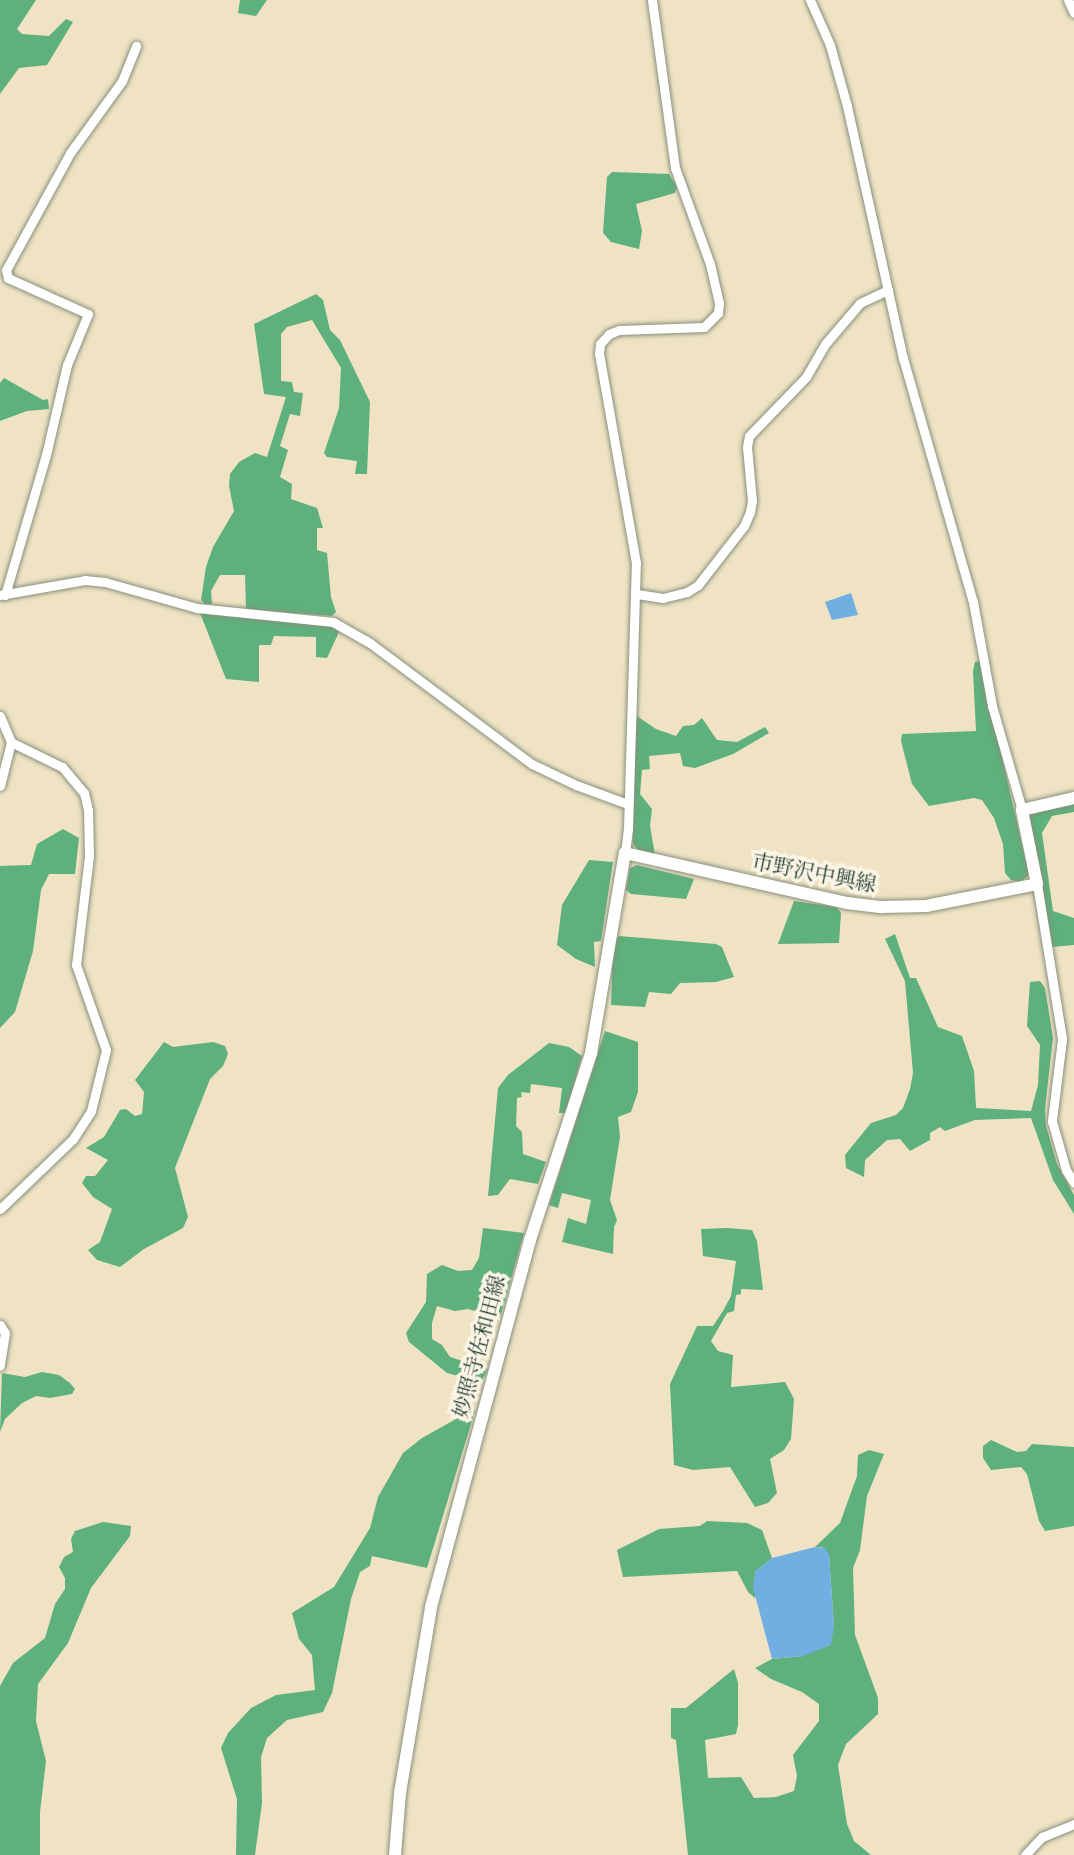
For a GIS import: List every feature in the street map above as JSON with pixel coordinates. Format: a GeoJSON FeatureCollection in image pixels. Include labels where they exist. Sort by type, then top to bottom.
{"type":"FeatureCollection","features":[{"type":"Feature","properties":{"kind":"main road"},"geometry":{"type":"LineString","coordinates":[[1037,884],[1021,810],[1074,798]]}},
{"type":"Feature","properties":{"kind":"main road","name":"市野沢中興線"},"geometry":{"type":"LineString","coordinates":[[625,853],[744,882],[882,907],[926,906],[1037,884]]}},
{"type":"Feature","properties":{"kind":"main road","name":"妙照寺佐和田線"},"geometry":{"type":"LineString","coordinates":[[395,1855],[400,1793],[431,1607],[530,1240],[591,1052],[625,853]]}},
{"type":"Feature","properties":{"kind":"street"},"geometry":{"type":"LineString","coordinates":[[625,853],[637,594],[636,563],[599,354],[600,344],[609,334],[619,330],[704,327],[718,313],[719,293],[675,168],[652,0]]}},
{"type":"Feature","properties":{"kind":"street"},"geometry":{"type":"LineString","coordinates":[[810,0],[830,45],[847,106],[903,358],[973,602],[992,706],[1021,810]]}},
{"type":"Feature","properties":{"kind":"street"},"geometry":{"type":"LineString","coordinates":[[1068,0],[1074,13]]}},
{"type":"Feature","properties":{"kind":"street"},"geometry":{"type":"LineString","coordinates":[[136,46],[122,81],[70,153],[6,270],[8,278],[88,314],[67,365],[46,455],[3,595],[85,580],[105,582],[197,608],[333,622],[370,643],[532,764],[576,785],[628,804]]}},
{"type":"Feature","properties":{"kind":"street"},"geometry":{"type":"LineString","coordinates":[[637,594],[663,598],[687,592],[698,585],[744,526],[750,512],[749,436],[806,377],[826,343],[860,303],[872,295],[888,290]]}},
{"type":"Feature","properties":{"kind":"street"},"geometry":{"type":"LineString","coordinates":[[0,716],[10,742],[0,786]]}},
{"type":"Feature","properties":{"kind":"street"},"geometry":{"type":"LineString","coordinates":[[0,1209],[73,1139],[91,1111],[106,1050],[76,965],[89,856],[89,810],[84,793],[62,767],[10,742]]}},
{"type":"Feature","properties":{"kind":"street"},"geometry":{"type":"LineString","coordinates":[[1037,884],[1062,1039],[1052,1121],[1066,1170],[1074,1184]]}},
{"type":"Feature","properties":{"kind":"street"},"geometry":{"type":"LineString","coordinates":[[0,1325],[5,1332],[0,1366]]}},
{"type":"Feature","properties":{"kind":"street"},"geometry":{"type":"LineString","coordinates":[[1025,1855],[1042,1837],[1074,1824]]}},
{"type":"Feature","properties":{"kind":"green space"},"geometry":{"type":"Polygon","coordinates":[[[0,0],[36,0],[17,29],[22,34],[49,36],[66,19],[73,22],[47,65],[19,68],[0,94],[0,0]]]}},
{"type":"Feature","properties":{"kind":"green space"},"geometry":{"type":"Polygon","coordinates":[[[240,0],[267,0],[256,16],[238,13],[240,0]]]}},
{"type":"Feature","properties":{"kind":"green space"},"geometry":{"type":"Polygon","coordinates":[[[612,172],[669,174],[677,187],[675,193],[636,204],[642,231],[639,249],[611,242],[603,233],[607,177],[612,172]]]}},
{"type":"Feature","properties":{"kind":"green space"},"geometry":{"type":"Polygon","coordinates":[[[316,294],[323,300],[330,330],[340,340],[370,402],[367,474],[355,474],[357,461],[327,457],[324,453],[339,408],[341,368],[312,320],[287,327],[281,334],[281,381],[292,382],[294,392],[303,393],[300,416],[290,414],[280,446],[288,450],[280,477],[292,484],[291,499],[317,508],[323,528],[317,528],[317,550],[327,553],[331,597],[336,612],[332,616],[246,609],[245,575],[220,575],[211,591],[212,604],[205,604],[201,600],[206,567],[213,547],[234,511],[229,486],[230,474],[239,462],[255,453],[267,457],[286,397],[264,394],[254,324],[316,294]]]}},
{"type":"Feature","properties":{"kind":"green space"},"geometry":{"type":"Polygon","coordinates":[[[4,378],[43,400],[48,399],[49,409],[27,411],[0,421],[0,383],[4,378]]]}},
{"type":"Feature","properties":{"kind":"green space"},"geometry":{"type":"Polygon","coordinates":[[[200,613],[313,622],[335,628],[339,632],[327,658],[316,657],[316,637],[274,636],[271,645],[259,645],[259,682],[226,679],[200,613]]]}},
{"type":"Feature","properties":{"kind":"green space"},"geometry":{"type":"Polygon","coordinates":[[[980,661],[1029,875],[1020,882],[1011,880],[1005,873],[1003,844],[994,818],[982,800],[974,798],[929,806],[912,784],[901,741],[902,734],[976,731],[973,671],[975,662],[980,661]]]}},
{"type":"Feature","properties":{"kind":"green space"},"geometry":{"type":"Polygon","coordinates":[[[637,716],[656,729],[676,736],[683,726],[694,725],[702,718],[717,740],[737,742],[765,727],[769,733],[733,754],[695,768],[683,766],[680,753],[649,756],[650,769],[642,770],[640,794],[652,809],[650,826],[655,855],[638,850],[633,844],[632,778],[637,716]]]}},
{"type":"Feature","properties":{"kind":"green space"},"geometry":{"type":"Polygon","coordinates":[[[1074,801],[1074,812],[1052,816],[1042,833],[1053,911],[1074,918],[1074,945],[1052,947],[1024,814],[1074,801]]]}},
{"type":"Feature","properties":{"kind":"green space"},"geometry":{"type":"Polygon","coordinates":[[[63,829],[79,838],[75,874],[49,874],[41,890],[33,951],[15,1012],[0,1028],[0,866],[31,865],[37,844],[63,829]]]}},
{"type":"Feature","properties":{"kind":"green space"},"geometry":{"type":"Polygon","coordinates":[[[589,860],[613,862],[601,941],[594,942],[595,967],[576,959],[557,945],[562,905],[589,860]]]}},
{"type":"Feature","properties":{"kind":"green space"},"geometry":{"type":"Polygon","coordinates":[[[637,865],[694,879],[686,899],[631,894],[626,890],[630,868],[637,865]]]}},
{"type":"Feature","properties":{"kind":"green space"},"geometry":{"type":"Polygon","coordinates":[[[794,901],[837,907],[841,913],[839,943],[778,944],[794,901]]]}},
{"type":"Feature","properties":{"kind":"green space"},"geometry":{"type":"Polygon","coordinates":[[[895,934],[910,978],[916,978],[938,1027],[962,1036],[974,1071],[976,1108],[1031,1111],[1038,1085],[1040,1045],[1027,1026],[1030,982],[1040,981],[1045,988],[1053,1038],[1045,1109],[1046,1126],[1057,1164],[1074,1195],[1074,1214],[1053,1180],[1031,1118],[975,1120],[945,1131],[940,1127],[930,1133],[930,1140],[910,1151],[900,1139],[887,1140],[865,1160],[864,1177],[846,1168],[845,1155],[871,1123],[896,1115],[903,1108],[910,1089],[913,1073],[905,981],[885,939],[895,934]]]}},
{"type":"Feature","properties":{"kind":"green space"},"geometry":{"type":"Polygon","coordinates":[[[619,936],[716,944],[722,947],[734,977],[716,982],[680,983],[671,994],[649,992],[645,1007],[611,1005],[613,942],[619,936]]]}},
{"type":"Feature","properties":{"kind":"green space"},"geometry":{"type":"Polygon","coordinates":[[[605,1031],[638,1042],[638,1092],[631,1112],[618,1117],[620,1137],[610,1200],[617,1220],[614,1227],[613,1254],[562,1242],[568,1218],[586,1224],[591,1200],[562,1193],[558,1208],[549,1205],[605,1031]]]}},
{"type":"Feature","properties":{"kind":"green space"},"geometry":{"type":"Polygon","coordinates":[[[164,1042],[173,1047],[213,1042],[225,1046],[228,1054],[223,1066],[210,1079],[175,1168],[188,1217],[183,1228],[144,1249],[120,1267],[97,1260],[88,1250],[100,1242],[112,1209],[93,1197],[82,1183],[86,1176],[95,1176],[108,1160],[86,1148],[104,1137],[120,1110],[126,1109],[135,1116],[142,1114],[144,1092],[135,1080],[164,1042]]]}},
{"type":"Feature","properties":{"kind":"green space"},"geometry":{"type":"Polygon","coordinates":[[[549,1043],[569,1047],[582,1056],[566,1113],[559,1113],[562,1088],[531,1084],[530,1093],[521,1092],[522,1097],[517,1098],[516,1126],[522,1132],[523,1154],[546,1162],[538,1184],[510,1179],[498,1195],[488,1196],[498,1088],[508,1075],[549,1043]]]}},
{"type":"Feature","properties":{"kind":"green space"},"geometry":{"type":"Polygon","coordinates":[[[483,1228],[524,1233],[500,1318],[468,1309],[455,1311],[437,1306],[432,1323],[432,1339],[442,1345],[450,1357],[488,1369],[481,1382],[447,1373],[409,1342],[406,1333],[426,1302],[427,1274],[442,1265],[458,1271],[472,1270],[479,1258],[483,1228]]]}},
{"type":"Feature","properties":{"kind":"green space"},"geometry":{"type":"Polygon","coordinates":[[[701,1229],[752,1230],[757,1241],[763,1290],[741,1289],[741,1294],[736,1295],[734,1311],[727,1313],[711,1341],[718,1351],[733,1355],[731,1387],[785,1382],[794,1399],[791,1439],[784,1450],[770,1459],[777,1493],[768,1503],[755,1507],[730,1467],[693,1470],[674,1465],[670,1384],[697,1326],[713,1326],[723,1311],[731,1296],[736,1261],[703,1256],[701,1229]]]}},
{"type":"Feature","properties":{"kind":"green space"},"geometry":{"type":"Polygon","coordinates":[[[42,1372],[59,1375],[70,1383],[75,1389],[72,1394],[50,1398],[36,1396],[22,1403],[5,1419],[0,1432],[2,1373],[25,1377],[42,1372]]]}},
{"type":"Feature","properties":{"kind":"green space"},"geometry":{"type":"Polygon","coordinates":[[[472,1410],[475,1411],[427,1568],[372,1556],[370,1566],[360,1572],[351,1599],[332,1693],[323,1712],[287,1720],[267,1738],[261,1757],[262,1803],[255,1855],[236,1855],[237,1799],[221,1748],[228,1733],[251,1708],[276,1695],[315,1690],[312,1655],[299,1639],[292,1613],[334,1587],[370,1528],[378,1497],[403,1453],[422,1438],[472,1410]]]}},
{"type":"Feature","properties":{"kind":"green space"},"geometry":{"type":"Polygon","coordinates":[[[991,1440],[1017,1452],[1026,1451],[1032,1444],[1074,1447],[1074,1526],[1045,1531],[1039,1521],[1027,1474],[1021,1467],[991,1470],[983,1458],[983,1446],[991,1440]]]}},
{"type":"Feature","properties":{"kind":"green space"},"geometry":{"type":"Polygon","coordinates":[[[869,1450],[884,1454],[867,1496],[860,1550],[853,1568],[855,1635],[878,1698],[878,1714],[846,1744],[838,1765],[847,1824],[854,1841],[871,1855],[688,1855],[676,1740],[671,1738],[671,1708],[686,1708],[734,1669],[738,1683],[736,1734],[705,1740],[708,1778],[741,1777],[754,1798],[776,1797],[794,1791],[797,1776],[793,1755],[819,1721],[819,1704],[802,1692],[771,1679],[755,1668],[772,1659],[803,1656],[834,1627],[829,1555],[822,1547],[815,1547],[840,1523],[857,1476],[858,1455],[869,1450]]]}},
{"type":"Feature","properties":{"kind":"green space"},"geometry":{"type":"Polygon","coordinates":[[[707,1521],[747,1523],[762,1530],[772,1558],[755,1572],[755,1598],[748,1592],[737,1571],[623,1577],[617,1550],[659,1529],[700,1526],[707,1521]]]}},
{"type":"Feature","properties":{"kind":"green space"},"geometry":{"type":"Polygon","coordinates":[[[103,1522],[131,1526],[130,1536],[91,1588],[68,1643],[38,1684],[36,1721],[46,1761],[40,1812],[40,1855],[0,1855],[0,1686],[13,1663],[45,1638],[55,1604],[65,1589],[65,1578],[59,1567],[64,1557],[73,1552],[71,1539],[75,1531],[103,1522]]]}},
{"type":"Feature","properties":{"kind":"water"},"geometry":{"type":"Polygon","coordinates":[[[851,593],[858,615],[832,620],[825,602],[851,593]]]}},
{"type":"Feature","properties":{"kind":"water"},"geometry":{"type":"Polygon","coordinates":[[[815,1547],[825,1548],[829,1555],[834,1627],[831,1645],[803,1656],[772,1659],[753,1588],[755,1572],[772,1558],[815,1547]]]}}]}
